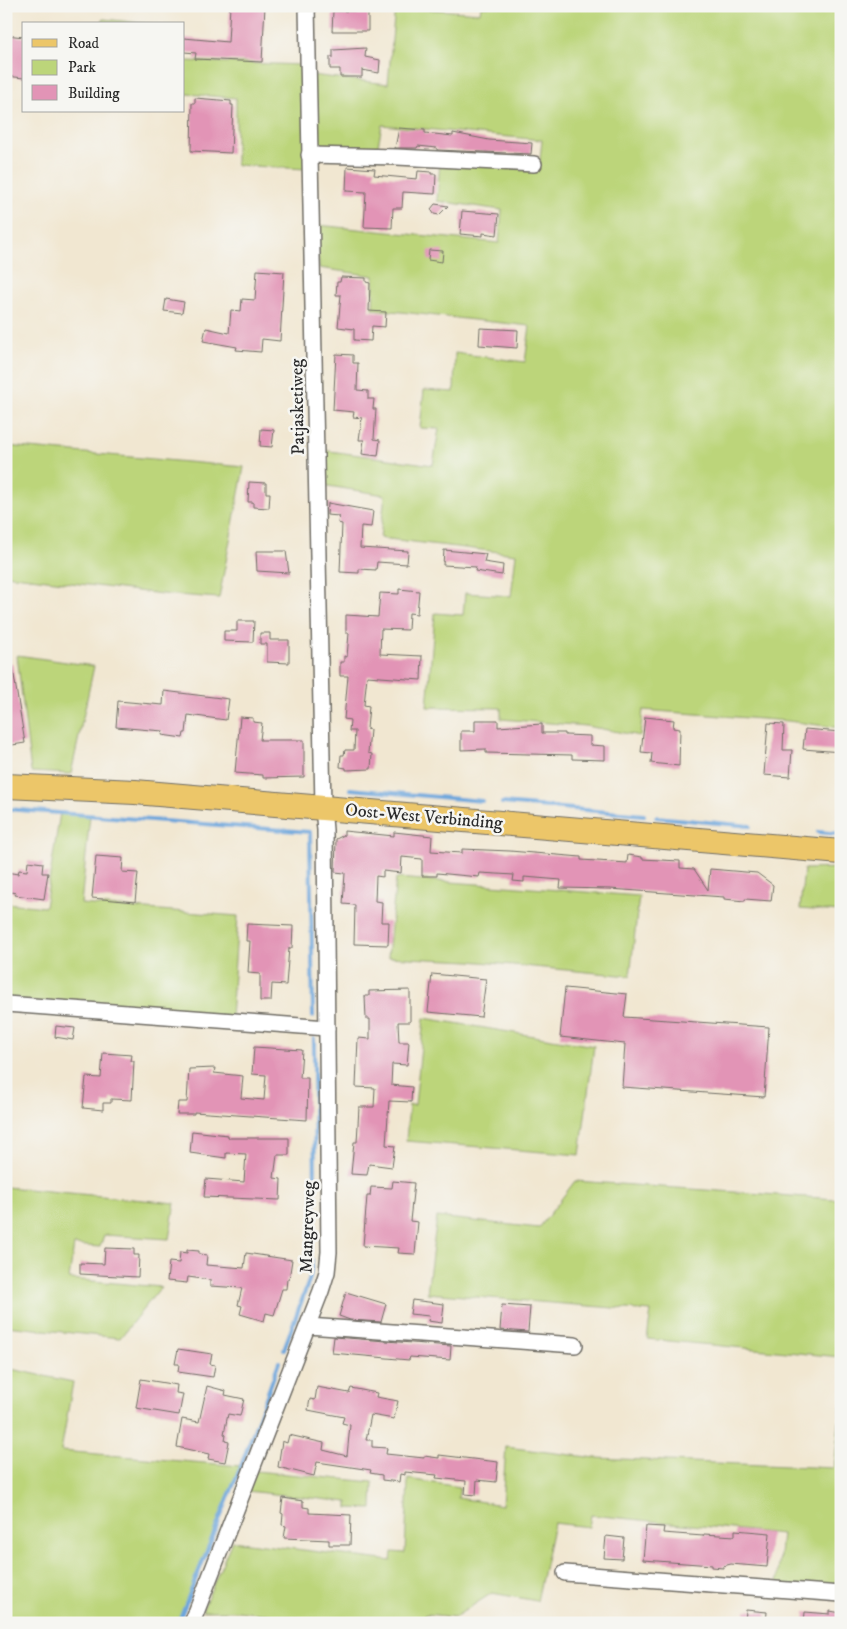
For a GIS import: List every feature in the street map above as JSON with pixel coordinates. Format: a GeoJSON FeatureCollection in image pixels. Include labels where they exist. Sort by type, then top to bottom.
{"type":"FeatureCollection","features":[{"type":"Feature","properties":{"kind":"main road","name":"Oost-West Verbinding"},"geometry":{"type":"LineString","coordinates":[[6,786],[135,792],[841,852]]}},
{"type":"Feature","properties":{"kind":"street","name":"Patjasketiweg"},"geometry":{"type":"LineString","coordinates":[[307,6],[322,807]]}},
{"type":"Feature","properties":{"kind":"street"},"geometry":{"type":"LineString","coordinates":[[309,156],[397,157],[534,164]]}},
{"type":"Feature","properties":{"kind":"street","name":"Mangreyweg"},"geometry":{"type":"LineString","coordinates":[[192,1623],[308,1326],[327,1272],[329,1252],[325,830],[322,807]]}},
{"type":"Feature","properties":{"kind":"street"},"geometry":{"type":"LineString","coordinates":[[6,1004],[327,1028]]}},
{"type":"Feature","properties":{"kind":"street"},"geometry":{"type":"LineString","coordinates":[[308,1326],[575,1345]]}},
{"type":"Feature","properties":{"kind":"street"},"geometry":{"type":"LineString","coordinates":[[565,1573],[841,1594]]}},
{"type":"Feature","properties":{"kind":"green space"},"geometry":{"type":"Polygon","coordinates":[[[481,6],[841,6],[841,728],[788,721],[643,710],[640,736],[586,726],[501,719],[501,708],[427,707],[435,613],[463,615],[465,593],[511,596],[516,554],[380,538],[385,495],[322,485],[322,450],[433,465],[439,429],[420,428],[424,390],[454,392],[455,353],[525,362],[530,326],[373,309],[374,276],[319,268],[317,225],[499,243],[502,210],[437,201],[440,161],[539,169],[542,140],[382,125],[377,150],[316,148],[311,75],[388,84],[395,7],[480,13],[481,6]]]}},
{"type":"Feature","properties":{"kind":"green space"},"geometry":{"type":"Polygon","coordinates":[[[103,19],[132,22],[102,22],[103,19]]]}},
{"type":"Feature","properties":{"kind":"green space"},"geometry":{"type":"Polygon","coordinates":[[[185,61],[303,65],[306,169],[236,165],[236,98],[187,94],[185,97],[185,61]]]}},
{"type":"Feature","properties":{"kind":"green space"},"geometry":{"type":"Polygon","coordinates":[[[6,446],[244,467],[219,598],[162,594],[6,575],[6,446]]]}},
{"type":"Feature","properties":{"kind":"green space"},"geometry":{"type":"Polygon","coordinates":[[[17,655],[94,666],[71,774],[31,772],[17,655]]]}},
{"type":"Feature","properties":{"kind":"green space"},"geometry":{"type":"Polygon","coordinates":[[[60,813],[90,815],[81,904],[238,916],[231,1018],[6,1000],[6,903],[45,907],[60,813]]]}},
{"type":"Feature","properties":{"kind":"green space"},"geometry":{"type":"Polygon","coordinates":[[[841,868],[841,912],[800,909],[804,869],[841,868]]]}},
{"type":"Feature","properties":{"kind":"green space"},"geometry":{"type":"Polygon","coordinates":[[[396,878],[639,896],[630,976],[470,961],[388,957],[396,878]]]}},
{"type":"Feature","properties":{"kind":"green space"},"geometry":{"type":"Polygon","coordinates":[[[424,1018],[594,1046],[580,1155],[406,1141],[409,1105],[415,1105],[424,1018]]]}},
{"type":"Feature","properties":{"kind":"green space"},"geometry":{"type":"Polygon","coordinates":[[[575,1181],[835,1199],[841,1192],[841,1357],[647,1339],[651,1311],[427,1293],[437,1217],[539,1228],[575,1181]]]}},
{"type":"Feature","properties":{"kind":"green space"},"geometry":{"type":"Polygon","coordinates":[[[6,1187],[175,1203],[169,1239],[104,1235],[100,1247],[74,1245],[69,1279],[161,1287],[120,1338],[6,1326],[6,1187]]]}},
{"type":"Feature","properties":{"kind":"green space"},"geometry":{"type":"Polygon","coordinates":[[[6,1368],[73,1382],[61,1451],[241,1466],[178,1623],[6,1623],[6,1368]]]}},
{"type":"Feature","properties":{"kind":"green space"},"geometry":{"type":"Polygon","coordinates":[[[841,1405],[841,1590],[777,1585],[782,1534],[591,1515],[589,1527],[554,1523],[537,1601],[492,1593],[455,1617],[426,1614],[423,1623],[342,1623],[237,1611],[202,1611],[232,1541],[391,1561],[392,1552],[405,1553],[408,1479],[460,1487],[458,1498],[502,1505],[506,1447],[596,1458],[834,1468],[841,1405]]]}},
{"type":"Feature","properties":{"kind":"green space"},"geometry":{"type":"Polygon","coordinates":[[[255,1471],[373,1482],[372,1509],[348,1508],[348,1502],[247,1491],[255,1471]]]}},
{"type":"Feature","properties":{"kind":"building"},"geometry":{"type":"Polygon","coordinates":[[[230,6],[265,6],[262,62],[195,59],[196,53],[185,52],[185,38],[228,42],[230,6]]]}},
{"type":"Feature","properties":{"kind":"building"},"geometry":{"type":"Polygon","coordinates":[[[333,11],[368,11],[368,31],[332,31],[333,11]]]}},
{"type":"Feature","properties":{"kind":"building"},"geometry":{"type":"Polygon","coordinates":[[[6,35],[22,37],[22,78],[6,76],[6,35]]]}},
{"type":"Feature","properties":{"kind":"building"},"geometry":{"type":"Polygon","coordinates":[[[366,48],[365,57],[380,60],[379,73],[362,70],[362,77],[340,77],[340,69],[330,69],[330,57],[333,57],[333,50],[366,48]]]}},
{"type":"Feature","properties":{"kind":"building"},"geometry":{"type":"Polygon","coordinates":[[[195,98],[231,101],[231,105],[233,105],[231,153],[191,151],[192,103],[195,103],[195,98]]]}},
{"type":"Feature","properties":{"kind":"building"},"geometry":{"type":"Polygon","coordinates":[[[399,128],[425,130],[425,133],[453,136],[453,133],[489,140],[532,143],[531,154],[437,150],[437,148],[418,146],[417,148],[395,148],[399,128]]]}},
{"type":"Feature","properties":{"kind":"building"},"geometry":{"type":"Polygon","coordinates":[[[347,167],[375,169],[374,175],[417,179],[418,171],[431,172],[431,174],[436,174],[435,194],[403,192],[402,208],[393,208],[392,228],[364,227],[366,192],[346,191],[347,167]]]}},
{"type":"Feature","properties":{"kind":"building"},"geometry":{"type":"Polygon","coordinates":[[[435,204],[448,206],[439,215],[434,214],[431,209],[435,204]]]}},
{"type":"Feature","properties":{"kind":"building"},"geometry":{"type":"Polygon","coordinates":[[[462,211],[499,214],[497,235],[483,233],[483,236],[460,234],[462,211]]]}},
{"type":"Feature","properties":{"kind":"building"},"geometry":{"type":"Polygon","coordinates":[[[429,250],[443,251],[442,262],[428,260],[429,250]]]}},
{"type":"Feature","properties":{"kind":"building"},"geometry":{"type":"Polygon","coordinates":[[[257,270],[284,272],[280,341],[262,339],[261,352],[236,350],[237,347],[203,341],[206,328],[229,333],[231,310],[241,311],[242,299],[255,300],[257,270]]]}},
{"type":"Feature","properties":{"kind":"building"},"geometry":{"type":"Polygon","coordinates":[[[341,277],[366,278],[366,282],[370,283],[369,311],[386,312],[385,327],[372,326],[371,341],[354,340],[354,329],[338,327],[341,295],[336,295],[337,282],[340,282],[341,277]]]}},
{"type":"Feature","properties":{"kind":"building"},"geometry":{"type":"Polygon","coordinates":[[[166,299],[184,302],[182,313],[164,311],[166,299]]]}},
{"type":"Feature","properties":{"kind":"building"},"geometry":{"type":"Polygon","coordinates":[[[480,328],[518,330],[517,348],[479,345],[480,328]]]}},
{"type":"Feature","properties":{"kind":"building"},"geometry":{"type":"Polygon","coordinates":[[[336,354],[353,355],[353,363],[358,363],[357,390],[368,391],[368,399],[374,399],[373,409],[376,409],[374,439],[380,440],[378,456],[362,454],[364,440],[359,440],[362,418],[353,417],[354,412],[333,410],[336,354]]]}},
{"type":"Feature","properties":{"kind":"building"},"geometry":{"type":"Polygon","coordinates":[[[261,429],[274,430],[272,447],[260,446],[261,429]]]}},
{"type":"Feature","properties":{"kind":"building"},"geometry":{"type":"Polygon","coordinates":[[[249,482],[266,483],[266,493],[270,493],[269,508],[253,507],[253,502],[248,502],[249,482]]]}},
{"type":"Feature","properties":{"kind":"building"},"geometry":{"type":"Polygon","coordinates":[[[328,503],[373,511],[371,527],[361,526],[360,548],[408,551],[407,564],[377,562],[376,570],[359,569],[359,573],[340,572],[342,524],[338,523],[339,516],[327,515],[328,503]]]}},
{"type":"Feature","properties":{"kind":"building"},"geometry":{"type":"Polygon","coordinates":[[[444,550],[486,554],[484,562],[503,565],[502,575],[475,571],[476,567],[443,565],[444,550]]]}},
{"type":"Feature","properties":{"kind":"building"},"geometry":{"type":"Polygon","coordinates":[[[256,551],[286,551],[289,573],[257,571],[256,551]]]}},
{"type":"Feature","properties":{"kind":"building"},"geometry":{"type":"Polygon","coordinates":[[[399,589],[419,591],[417,614],[409,613],[408,630],[381,629],[380,654],[422,656],[421,680],[367,676],[364,705],[369,706],[367,729],[370,730],[368,753],[372,754],[371,769],[346,770],[346,768],[340,767],[341,755],[344,755],[345,750],[354,750],[355,731],[349,731],[350,720],[344,719],[348,676],[340,676],[340,662],[344,662],[344,656],[347,657],[349,633],[346,633],[346,615],[378,617],[380,593],[399,594],[399,589]]]}},
{"type":"Feature","properties":{"kind":"building"},"geometry":{"type":"Polygon","coordinates":[[[237,621],[254,621],[253,642],[224,641],[224,631],[237,631],[237,621]]]}},
{"type":"Feature","properties":{"kind":"building"},"geometry":{"type":"Polygon","coordinates":[[[260,633],[270,633],[270,640],[289,640],[289,663],[267,662],[267,644],[260,644],[260,633]]]}},
{"type":"Feature","properties":{"kind":"building"},"geometry":{"type":"Polygon","coordinates":[[[12,663],[25,743],[6,746],[6,664],[12,663]]]}},
{"type":"Feature","properties":{"kind":"building"},"geometry":{"type":"Polygon","coordinates":[[[164,691],[229,699],[226,720],[188,715],[186,733],[184,733],[183,738],[162,735],[163,731],[116,727],[118,701],[163,705],[164,691]]]}},
{"type":"Feature","properties":{"kind":"building"},"geometry":{"type":"Polygon","coordinates":[[[240,717],[253,718],[253,722],[262,723],[260,740],[304,740],[304,777],[263,778],[263,775],[235,773],[240,717]]]}},
{"type":"Feature","properties":{"kind":"building"},"geometry":{"type":"Polygon","coordinates":[[[645,717],[674,720],[673,728],[680,729],[679,766],[651,763],[652,753],[641,752],[645,717]]]}},
{"type":"Feature","properties":{"kind":"building"},"geometry":{"type":"Polygon","coordinates":[[[475,720],[498,720],[498,727],[542,724],[542,733],[590,736],[590,745],[605,746],[605,760],[572,759],[572,755],[486,753],[486,749],[461,750],[461,731],[475,731],[475,720]]]}},
{"type":"Feature","properties":{"kind":"building"},"geometry":{"type":"Polygon","coordinates":[[[768,723],[784,724],[783,750],[792,750],[790,777],[764,775],[768,723]]]}},
{"type":"Feature","properties":{"kind":"building"},"geometry":{"type":"Polygon","coordinates":[[[805,729],[841,732],[841,752],[803,749],[805,729]]]}},
{"type":"Feature","properties":{"kind":"building"},"geometry":{"type":"Polygon","coordinates":[[[344,831],[394,836],[394,832],[432,836],[431,851],[462,853],[462,849],[510,851],[581,857],[581,860],[627,863],[628,855],[642,857],[642,859],[680,861],[680,868],[694,869],[708,890],[710,869],[757,873],[773,885],[771,901],[745,899],[745,901],[724,899],[724,897],[610,889],[560,888],[561,880],[524,877],[524,882],[513,881],[514,875],[480,873],[479,877],[437,873],[437,876],[422,876],[422,859],[402,857],[401,873],[383,871],[383,877],[376,876],[375,901],[382,902],[381,922],[389,922],[388,945],[354,944],[355,905],[343,904],[345,873],[335,872],[336,839],[344,835],[344,831]]]}},
{"type":"Feature","properties":{"kind":"building"},"geometry":{"type":"Polygon","coordinates":[[[96,856],[123,858],[122,872],[138,873],[135,902],[92,898],[96,856]]]}},
{"type":"Feature","properties":{"kind":"building"},"geometry":{"type":"Polygon","coordinates":[[[28,861],[43,863],[42,873],[48,873],[44,899],[15,895],[16,893],[6,891],[6,872],[18,874],[19,870],[27,871],[28,861]]]}},
{"type":"Feature","properties":{"kind":"building"},"geometry":{"type":"Polygon","coordinates":[[[247,924],[293,926],[292,948],[289,948],[286,985],[272,984],[271,1001],[260,1001],[260,974],[248,973],[250,941],[246,941],[247,924]]]}},
{"type":"Feature","properties":{"kind":"building"},"geometry":{"type":"Polygon","coordinates":[[[432,974],[486,979],[481,1017],[428,1012],[432,974]]]}},
{"type":"Feature","properties":{"kind":"building"},"geometry":{"type":"Polygon","coordinates":[[[565,988],[627,994],[624,1017],[769,1027],[764,1097],[622,1087],[625,1044],[560,1037],[565,988]]]}},
{"type":"Feature","properties":{"kind":"building"},"geometry":{"type":"Polygon","coordinates":[[[410,990],[410,1022],[398,1022],[399,1042],[409,1042],[407,1065],[392,1064],[391,1085],[412,1087],[411,1102],[389,1101],[386,1145],[395,1146],[392,1167],[369,1164],[367,1175],[351,1174],[354,1142],[357,1142],[359,1107],[374,1107],[375,1088],[356,1087],[358,1038],[370,1039],[370,1019],[366,1019],[365,996],[369,996],[369,991],[410,990]]]}},
{"type":"Feature","properties":{"kind":"building"},"geometry":{"type":"Polygon","coordinates":[[[56,1026],[75,1028],[73,1040],[55,1037],[56,1026]]]}},
{"type":"Feature","properties":{"kind":"building"},"geometry":{"type":"Polygon","coordinates":[[[254,1047],[302,1050],[300,1078],[308,1078],[307,1120],[194,1112],[194,1114],[177,1114],[178,1102],[187,1102],[189,1069],[215,1068],[214,1073],[243,1076],[241,1098],[264,1100],[266,1075],[252,1074],[254,1047]]]}},
{"type":"Feature","properties":{"kind":"building"},"geometry":{"type":"Polygon","coordinates":[[[103,1053],[132,1055],[131,1061],[134,1061],[132,1100],[111,1099],[111,1103],[103,1103],[103,1110],[83,1108],[86,1077],[101,1078],[103,1053]]]}},
{"type":"Feature","properties":{"kind":"building"},"geometry":{"type":"Polygon","coordinates":[[[192,1131],[228,1135],[228,1138],[289,1138],[289,1155],[277,1155],[274,1178],[281,1179],[280,1200],[204,1197],[206,1179],[244,1182],[246,1154],[226,1153],[226,1158],[190,1153],[192,1131]]]}},
{"type":"Feature","properties":{"kind":"building"},"geometry":{"type":"Polygon","coordinates":[[[393,1181],[414,1183],[410,1221],[418,1222],[415,1254],[398,1253],[399,1248],[363,1246],[367,1196],[370,1196],[371,1187],[392,1188],[393,1181]]]}},
{"type":"Feature","properties":{"kind":"building"},"geometry":{"type":"Polygon","coordinates":[[[105,1248],[134,1249],[134,1255],[139,1255],[138,1277],[80,1274],[80,1263],[104,1264],[105,1248]]]}},
{"type":"Feature","properties":{"kind":"building"},"geometry":{"type":"Polygon","coordinates":[[[187,1250],[199,1251],[199,1254],[207,1255],[206,1265],[244,1268],[246,1253],[292,1260],[286,1289],[282,1289],[274,1315],[266,1313],[264,1321],[240,1314],[242,1306],[238,1305],[242,1288],[210,1286],[210,1280],[188,1277],[187,1283],[167,1281],[169,1262],[179,1263],[180,1252],[187,1253],[187,1250]]]}},
{"type":"Feature","properties":{"kind":"building"},"geometry":{"type":"Polygon","coordinates":[[[346,1292],[386,1304],[381,1322],[350,1320],[339,1316],[346,1292]]]}},
{"type":"Feature","properties":{"kind":"building"},"geometry":{"type":"Polygon","coordinates":[[[412,1300],[444,1304],[442,1323],[428,1321],[429,1316],[410,1314],[412,1300]]]}},
{"type":"Feature","properties":{"kind":"building"},"geometry":{"type":"Polygon","coordinates":[[[502,1305],[530,1307],[528,1332],[500,1330],[502,1305]]]}},
{"type":"Feature","properties":{"kind":"building"},"geometry":{"type":"Polygon","coordinates":[[[334,1337],[451,1346],[450,1360],[410,1357],[409,1360],[332,1353],[334,1337]]]}},
{"type":"Feature","properties":{"kind":"building"},"geometry":{"type":"Polygon","coordinates":[[[178,1349],[212,1354],[210,1364],[215,1365],[213,1377],[178,1372],[179,1364],[175,1364],[178,1349]]]}},
{"type":"Feature","properties":{"kind":"building"},"geometry":{"type":"Polygon","coordinates":[[[141,1379],[177,1385],[176,1393],[183,1394],[179,1415],[136,1408],[141,1379]]]}},
{"type":"Feature","properties":{"kind":"building"},"geometry":{"type":"Polygon","coordinates":[[[207,1386],[226,1391],[225,1395],[244,1399],[240,1416],[228,1414],[224,1434],[226,1435],[225,1441],[229,1442],[225,1462],[208,1459],[209,1454],[177,1447],[182,1419],[199,1422],[207,1386]]]}},
{"type":"Feature","properties":{"kind":"building"},"geometry":{"type":"Polygon","coordinates":[[[317,1387],[349,1393],[351,1388],[377,1393],[376,1397],[398,1401],[394,1419],[371,1415],[366,1440],[372,1440],[372,1447],[387,1448],[386,1454],[424,1458],[424,1456],[439,1458],[439,1455],[498,1462],[496,1482],[477,1480],[476,1495],[465,1494],[466,1481],[436,1478],[437,1475],[405,1472],[405,1475],[400,1474],[399,1482],[382,1480],[382,1475],[370,1473],[371,1470],[317,1462],[314,1476],[278,1467],[282,1441],[287,1443],[289,1435],[324,1443],[323,1450],[347,1456],[350,1425],[342,1423],[344,1417],[308,1410],[310,1399],[315,1400],[317,1387]]]}},
{"type":"Feature","properties":{"kind":"building"},"geometry":{"type":"Polygon","coordinates":[[[283,1498],[303,1501],[303,1507],[309,1508],[309,1513],[351,1515],[350,1545],[329,1545],[329,1540],[284,1538],[286,1526],[282,1525],[283,1514],[281,1513],[283,1498]]]}},
{"type":"Feature","properties":{"kind":"building"},"geometry":{"type":"Polygon","coordinates":[[[646,1526],[664,1527],[663,1533],[703,1536],[704,1534],[735,1536],[735,1530],[770,1533],[767,1567],[731,1564],[723,1566],[723,1568],[712,1567],[712,1565],[643,1560],[646,1526]]]}},
{"type":"Feature","properties":{"kind":"building"},"geometry":{"type":"Polygon","coordinates":[[[606,1536],[624,1538],[622,1559],[604,1558],[606,1536]]]}},
{"type":"Feature","properties":{"kind":"building"},"geometry":{"type":"Polygon","coordinates":[[[746,1610],[767,1612],[766,1623],[745,1623],[746,1610]]]}},
{"type":"Feature","properties":{"kind":"building"},"geometry":{"type":"Polygon","coordinates":[[[830,1611],[841,1613],[841,1623],[804,1623],[805,1612],[830,1614],[830,1611]]]}},
{"type":"Feature","properties":{"kind":"waterway"},"geometry":{"type":"LineString","coordinates":[[350,789],[482,801]]}},
{"type":"Feature","properties":{"kind":"waterway"},"geometry":{"type":"LineString","coordinates":[[502,803],[644,815]]}},
{"type":"Feature","properties":{"kind":"waterway"},"geometry":{"type":"LineString","coordinates":[[6,809],[310,832],[313,1016]]}},
{"type":"Feature","properties":{"kind":"waterway"},"geometry":{"type":"LineString","coordinates":[[656,817],[750,826]]}},
{"type":"Feature","properties":{"kind":"waterway"},"geometry":{"type":"LineString","coordinates":[[818,832],[841,834]]}},
{"type":"Feature","properties":{"kind":"waterway"},"geometry":{"type":"LineString","coordinates":[[313,1239],[315,1209],[314,1039]]}},
{"type":"Feature","properties":{"kind":"waterway"},"geometry":{"type":"LineString","coordinates":[[284,1349],[310,1278],[312,1260]]}},
{"type":"Feature","properties":{"kind":"waterway"},"geometry":{"type":"LineString","coordinates":[[178,1623],[241,1466],[279,1362]]}}]}
